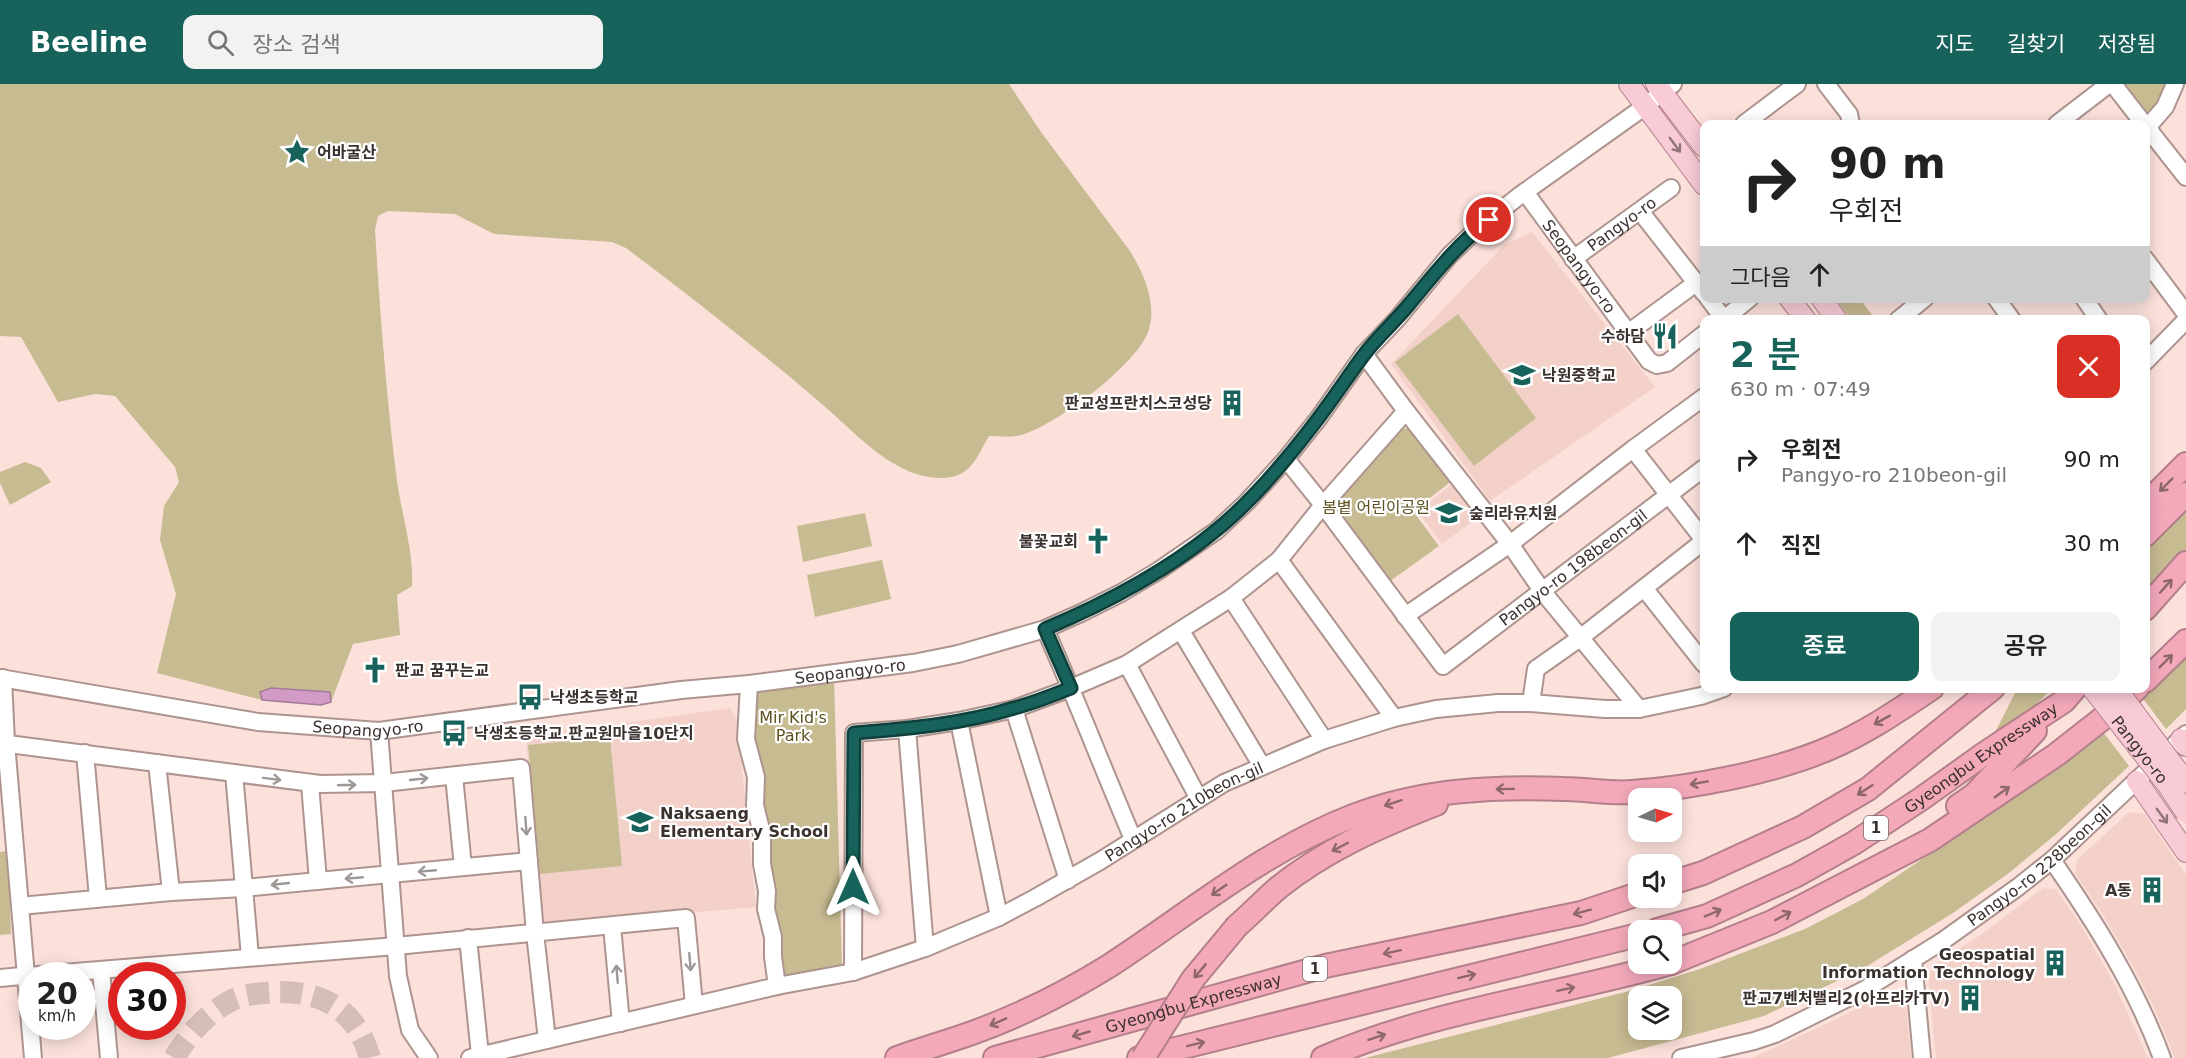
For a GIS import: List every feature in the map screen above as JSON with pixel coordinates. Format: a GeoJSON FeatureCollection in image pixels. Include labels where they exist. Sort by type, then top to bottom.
{"type":"FeatureCollection","features":[{"type":"Feature","properties":{"kind":"highway"},"geometry":{"type":"LineString","coordinates":[[2150,500],[2186,464]]}},
{"type":"Feature","properties":{"kind":"highway"},"geometry":{"type":"LineString","coordinates":[[2150,530],[2186,494]]}},
{"type":"Feature","properties":{"kind":"highway"},"geometry":{"type":"LineString","coordinates":[[2150,603],[2186,563]]}},
{"type":"Feature","properties":{"kind":"highway"},"geometry":{"type":"LineString","coordinates":[[2150,676],[2186,641]]}},
{"type":"Feature","properties":{"kind":"highway"},"geometry":{"type":"LineString","coordinates":[[897,1058],[974,1033],[1047,1000],[1107,967],[1250,869],[1299,840],[1354,816],[1412,797],[1471,789],[1630,792],[1695,784],[1762,770],[1829,748],[1889,717],[1925,693]]}},
{"type":"Feature","properties":{"kind":"highway","name":"1"},"geometry":{"type":"LineString","coordinates":[[1682,880],[1703,873],[1803,827],[1868,789],[1987,693]]}},
{"type":"Feature","properties":{"kind":"highway"},"geometry":{"type":"LineString","coordinates":[[1682,960],[1772,922],[1930,840],[1990,801],[2064,748],[2131,693]]}},
{"type":"Feature","properties":{"kind":"highway"},"geometry":{"type":"LineString","coordinates":[[1843,885],[1974,795],[2069,695]]}},
{"type":"Feature","properties":{"kind":"highway","name":"Gyeongbu Expressway"},"geometry":{"type":"LineString","coordinates":[[1682,923],[1707,916],[1797,875],[1854,843],[1922,800],[2069,695]]}},
{"type":"Feature","properties":{"kind":"highway"},"geometry":{"type":"LineString","coordinates":[[1141,1058],[1194,979],[1237,926],[1278,888],[1325,855],[1377,828],[1471,789]]}},
{"type":"Feature","properties":{"kind":"highway","name":"Gyeongbu Expressway"},"geometry":{"type":"LineString","coordinates":[[995,1058],[1325,966],[1581,913],[1628,897]]}},
{"type":"Feature","properties":{"kind":"highway"},"geometry":{"type":"LineString","coordinates":[[1141,1058],[1628,937]]}},
{"type":"Feature","properties":{"kind":"highway"},"geometry":{"type":"LineString","coordinates":[[1323,1058],[1351,1046],[1430,1021],[1631,974]]}},
{"type":"Feature","properties":{"kind":"main road"},"geometry":{"type":"LineString","coordinates":[[1629,84],[1700,179]]}},
{"type":"Feature","properties":{"kind":"main road"},"geometry":{"type":"LineString","coordinates":[[1664,87],[1700,141]]}},
{"type":"Feature","properties":{"kind":"main road"},"geometry":{"type":"LineString","coordinates":[[1793,303],[1802,315]]}},
{"type":"Feature","properties":{"kind":"main road","name":"Pangyo-ro"},"geometry":{"type":"LineString","coordinates":[[2096,693],[2166,783],[2186,813]]}},
{"type":"Feature","properties":{"kind":"main road","name":"Pangyo-ro"},"geometry":{"type":"LineString","coordinates":[[2120,693],[2186,782]]}},
{"type":"Feature","properties":{"kind":"main road"},"geometry":{"type":"LineString","coordinates":[[2137,781],[2186,852]]}},
{"type":"Feature","properties":{"kind":"street"},"geometry":{"type":"LineString","coordinates":[[1749,120],[1797,84]]}},
{"type":"Feature","properties":{"kind":"street"},"geometry":{"type":"LineString","coordinates":[[1826,84],[1849,114],[1850,120]]}},
{"type":"Feature","properties":{"kind":"street"},"geometry":{"type":"LineString","coordinates":[[2062,120],[2111,84],[2139,120]]}},
{"type":"Feature","properties":{"kind":"street"},"geometry":{"type":"LineString","coordinates":[[2150,122],[2165,107],[2175,84]]}},
{"type":"Feature","properties":{"kind":"street","name":"Seopangyo-ro"},"geometry":{"type":"LineString","coordinates":[[1,678],[258,722],[379,731],[681,690],[879,668],[958,654],[1045,629],[1081,614],[1121,592],[1202,542],[1247,502],[1286,459],[1318,419],[1364,354],[1449,256],[1475,231],[1646,105],[1664,87]]}},
{"type":"Feature","properties":{"kind":"street"},"geometry":{"type":"LineString","coordinates":[[2150,133],[2186,177]]}},
{"type":"Feature","properties":{"kind":"street","name":"Pangyo-ro"},"geometry":{"type":"LineString","coordinates":[[1573,259],[1671,188]]}},
{"type":"Feature","properties":{"kind":"street","name":"Seopangyo-ro"},"geometry":{"type":"LineString","coordinates":[[1525,192],[1649,361],[1658,365],[1666,363],[1700,337]]}},
{"type":"Feature","properties":{"kind":"street"},"geometry":{"type":"LineString","coordinates":[[1628,333],[1700,288],[1640,211]]}},
{"type":"Feature","properties":{"kind":"street"},"geometry":{"type":"LineString","coordinates":[[2150,266],[2186,314]]}},
{"type":"Feature","properties":{"kind":"street"},"geometry":{"type":"LineString","coordinates":[[1712,303],[1721,315]]}},
{"type":"Feature","properties":{"kind":"street"},"geometry":{"type":"LineString","coordinates":[[1729,315],[1744,303]]}},
{"type":"Feature","properties":{"kind":"street"},"geometry":{"type":"LineString","coordinates":[[2150,357],[2186,320]]}},
{"type":"Feature","properties":{"kind":"street"},"geometry":{"type":"LineString","coordinates":[[1364,354],[1510,544],[1543,592],[1639,709]]}},
{"type":"Feature","properties":{"kind":"street"},"geometry":{"type":"LineString","coordinates":[[1286,459],[1405,616],[1510,544],[1700,400]]}},
{"type":"Feature","properties":{"kind":"street"},"geometry":{"type":"LineString","coordinates":[[853,972],[854,733],[907,729],[1014,709],[1128,664],[1231,598],[1279,560],[1323,505],[1406,411]]}},
{"type":"Feature","properties":{"kind":"street"},"geometry":{"type":"LineString","coordinates":[[1633,449],[1700,536]]}},
{"type":"Feature","properties":{"kind":"street","name":"Pangyo-ro 198beon-gil"},"geometry":{"type":"LineString","coordinates":[[1405,616],[1443,666],[1700,471]]}},
{"type":"Feature","properties":{"kind":"street"},"geometry":{"type":"LineString","coordinates":[[1531,703],[1536,669],[1580,638],[1700,544]]}},
{"type":"Feature","properties":{"kind":"street"},"geometry":{"type":"LineString","coordinates":[[1279,560],[1394,718]]}},
{"type":"Feature","properties":{"kind":"street"},"geometry":{"type":"LineString","coordinates":[[1644,588],[1700,659]]}},
{"type":"Feature","properties":{"kind":"street"},"geometry":{"type":"LineString","coordinates":[[1231,598],[1324,740]]}},
{"type":"Feature","properties":{"kind":"street"},"geometry":{"type":"LineString","coordinates":[[1045,629],[1133,839]]}},
{"type":"Feature","properties":{"kind":"street"},"geometry":{"type":"LineString","coordinates":[[1181,631],[1262,766]]}},
{"type":"Feature","properties":{"kind":"street"},"geometry":{"type":"LineString","coordinates":[[1128,664],[1199,799]]}},
{"type":"Feature","properties":{"kind":"street"},"geometry":{"type":"LineString","coordinates":[[1,678],[3,743],[20,906],[30,962]]}},
{"type":"Feature","properties":{"kind":"street"},"geometry":{"type":"LineString","coordinates":[[749,684],[746,739],[756,777],[755,805],[762,834],[762,864],[767,891],[766,909],[773,937],[777,986]]}},
{"type":"Feature","properties":{"kind":"street","name":"Pangyo-ro 210beon-gil"},"geometry":{"type":"LineString","coordinates":[[475,1057],[777,986],[853,972],[925,948],[999,917],[1068,880],[1224,783],[1324,740],[1394,718],[1436,709],[1498,703],[1639,709],[1710,693]]}},
{"type":"Feature","properties":{"kind":"street"},"geometry":{"type":"LineString","coordinates":[[1014,709],[1068,880]]}},
{"type":"Feature","properties":{"kind":"street"},"geometry":{"type":"LineString","coordinates":[[959,721],[999,917]]}},
{"type":"Feature","properties":{"kind":"street"},"geometry":{"type":"LineString","coordinates":[[907,729],[925,948]]}},
{"type":"Feature","properties":{"kind":"street"},"geometry":{"type":"LineString","coordinates":[[379,731],[398,976],[405,1014],[411,1030],[429,1058]]}},
{"type":"Feature","properties":{"kind":"street","name":"Pangyo-ro 228beon-gil"},"geometry":{"type":"LineString","coordinates":[[1681,1058],[1724,1053],[1775,1034],[1864,990],[1974,919],[2052,860],[2184,740]]}},
{"type":"Feature","properties":{"kind":"street"},"geometry":{"type":"LineString","coordinates":[[3,743],[310,784],[384,783],[521,768],[547,1040]]}},
{"type":"Feature","properties":{"kind":"street"},"geometry":{"type":"LineString","coordinates":[[85,753],[98,898]]}},
{"type":"Feature","properties":{"kind":"street"},"geometry":{"type":"LineString","coordinates":[[157,763],[171,892]]}},
{"type":"Feature","properties":{"kind":"street"},"geometry":{"type":"LineString","coordinates":[[234,773],[250,957]]}},
{"type":"Feature","properties":{"kind":"street"},"geometry":{"type":"LineString","coordinates":[[454,776],[463,867]]}},
{"type":"Feature","properties":{"kind":"street"},"geometry":{"type":"LineString","coordinates":[[310,784],[318,881]]}},
{"type":"Feature","properties":{"kind":"street"},"geometry":{"type":"LineString","coordinates":[[2052,860],[2107,943],[2130,986],[2162,1058]]}},
{"type":"Feature","properties":{"kind":"street"},"geometry":{"type":"LineString","coordinates":[[20,906],[529,861]]}},
{"type":"Feature","properties":{"kind":"street"},"geometry":{"type":"LineString","coordinates":[[96,970],[396,946],[686,918],[694,1005]]}},
{"type":"Feature","properties":{"kind":"street"},"geometry":{"type":"LineString","coordinates":[[612,926],[621,1023]]}},
{"type":"Feature","properties":{"kind":"street"},"geometry":{"type":"LineString","coordinates":[[468,938],[475,1057]]}},
{"type":"Feature","properties":{"kind":"street"},"geometry":{"type":"LineString","coordinates":[[1913,958],[1922,1058]]}},
{"type":"Feature","properties":{"kind":"street"},"geometry":{"type":"LineString","coordinates":[[101,970],[109,1058]]}},
{"type":"Feature","properties":{"kind":"street"},"geometry":{"type":"LineString","coordinates":[[0,978],[18,976]]}},
{"type":"Feature","properties":{"kind":"street"},"geometry":{"type":"LineString","coordinates":[[33,1040],[33,1058]]}},
{"type":"Feature","properties":{"kind":"shaded area","name":"낙원중학교"},"geometry":{"type":"Polygon","coordinates":[[[1532,232],[1655,387],[1490,501],[1391,364],[1504,245],[1532,232]]]}},
{"type":"Feature","properties":{"kind":"shaded area","name":"숲리라유치원"},"geometry":{"type":"Polygon","coordinates":[[[1456,481],[1481,515],[1442,544],[1417,511],[1456,481]]]}},
{"type":"Feature","properties":{"kind":"shaded area"},"geometry":{"type":"Polygon","coordinates":[[[271,688],[330,692],[331,702],[321,705],[262,700],[260,692],[271,688]]]}},
{"type":"Feature","properties":{"kind":"shaded area","name":"Naksaeng Elementary School"},"geometry":{"type":"Polygon","coordinates":[[[730,708],[737,720],[756,907],[549,925],[540,919],[526,737],[730,708]]]}},
{"type":"Feature","properties":{"kind":"shaded area"},"geometry":{"type":"Polygon","coordinates":[[[2129,812],[2145,814],[2186,875],[2186,1058],[2175,1058],[2156,1012],[2130,961],[2075,873],[2077,860],[2129,812]]]}},
{"type":"Feature","properties":{"kind":"shaded area"},"geometry":{"type":"Polygon","coordinates":[[[2043,888],[2056,889],[2080,924],[2114,983],[2148,1058],[1936,1058],[1928,977],[1934,965],[1979,936],[2043,888]]]}},
{"type":"Feature","properties":{"kind":"shaded area"},"geometry":{"type":"Polygon","coordinates":[[[1893,989],[1905,995],[1911,1058],[1752,1058],[1841,1017],[1893,989]]]}},
{"type":"Feature","properties":{"kind":"green space"},"geometry":{"type":"Polygon","coordinates":[[[0,84],[1009,84],[1041,132],[1135,259],[1150,298],[1149,329],[1130,359],[1114,375],[1054,419],[1021,435],[989,436],[974,462],[958,475],[945,478],[919,475],[907,471],[879,454],[770,360],[626,248],[612,242],[494,234],[455,214],[388,211],[378,216],[375,230],[392,443],[412,572],[412,586],[397,595],[400,635],[353,644],[331,702],[321,705],[262,700],[157,673],[176,594],[160,540],[164,506],[179,482],[175,467],[115,396],[95,394],[58,402],[21,337],[0,336],[0,84]]]}},
{"type":"Feature","properties":{"kind":"green space"},"geometry":{"type":"Polygon","coordinates":[[[2120,84],[2169,84],[2153,114],[2143,113],[2120,84]]]}},
{"type":"Feature","properties":{"kind":"green space"},"geometry":{"type":"Polygon","coordinates":[[[1838,303],[1863,303],[1872,315],[1848,315],[1838,303]]]}},
{"type":"Feature","properties":{"kind":"green space"},"geometry":{"type":"Polygon","coordinates":[[[1458,314],[1536,418],[1474,466],[1395,362],[1458,314]]]}},
{"type":"Feature","properties":{"kind":"green space","name":"봄볕 어린이공원"},"geometry":{"type":"Polygon","coordinates":[[[1413,428],[1453,480],[1413,511],[1439,546],[1386,584],[1336,514],[1332,502],[1396,429],[1413,428]]]}},
{"type":"Feature","properties":{"kind":"green space"},"geometry":{"type":"Polygon","coordinates":[[[25,462],[41,468],[51,482],[10,505],[0,483],[0,472],[25,462]]]}},
{"type":"Feature","properties":{"kind":"green space"},"geometry":{"type":"Polygon","coordinates":[[[2186,464],[2186,558],[2150,593],[2150,500],[2186,464]]]}},
{"type":"Feature","properties":{"kind":"green space"},"geometry":{"type":"Polygon","coordinates":[[[865,513],[872,546],[803,562],[797,526],[865,513]]]}},
{"type":"Feature","properties":{"kind":"green space"},"geometry":{"type":"Polygon","coordinates":[[[882,560],[891,599],[815,617],[807,575],[882,560]]]}},
{"type":"Feature","properties":{"kind":"green space"},"geometry":{"type":"Polygon","coordinates":[[[2186,654],[2186,709],[2166,729],[2141,696],[2144,693],[2150,693],[2150,688],[2186,654]]]}},
{"type":"Feature","properties":{"kind":"green space","name":"Mir Kid's Park"},"geometry":{"type":"Polygon","coordinates":[[[834,677],[842,966],[791,978],[779,971],[748,702],[758,688],[834,677]]]}},
{"type":"Feature","properties":{"kind":"green space"},"geometry":{"type":"Polygon","coordinates":[[[2015,693],[2048,693],[1984,754],[2015,693]]]}},
{"type":"Feature","properties":{"kind":"green space"},"geometry":{"type":"Polygon","coordinates":[[[2103,732],[2129,766],[2055,835],[2009,873],[1953,913],[1864,968],[1764,1016],[1682,1038],[1682,986],[1646,986],[1700,969],[1805,929],[1863,899],[2042,778],[2103,732]]]}},
{"type":"Feature","properties":{"kind":"green space"},"geometry":{"type":"Polygon","coordinates":[[[610,737],[622,866],[540,874],[528,745],[610,737]]]}},
{"type":"Feature","properties":{"kind":"green space"},"geometry":{"type":"Polygon","coordinates":[[[8,851],[11,934],[0,935],[0,852],[8,851]]]}},
{"type":"Feature","properties":{"kind":"green space"},"geometry":{"type":"Polygon","coordinates":[[[1628,991],[1628,1040],[1675,1040],[1608,1058],[1365,1058],[1628,991]]]}},
{"type":"Feature","properties":{"kind":"tunnel"},"geometry":{"type":"LineString","coordinates":[[174,1058],[199,1025],[223,1005],[243,996],[277,992],[310,995],[336,1007],[357,1028],[370,1058]]}},
{"type":"Feature","properties":{"kind":"place","name":"어바굴산"},"geometry":{"type":"Point","coordinates":[297,152]}},
{"type":"Feature","properties":{"kind":"place","name":"수하담"},"geometry":{"type":"Point","coordinates":[1665,336]}},
{"type":"Feature","properties":{"kind":"place","name":"낙원중학교"},"geometry":{"type":"Point","coordinates":[1522,375]}},
{"type":"Feature","properties":{"kind":"place","name":"판교성프란치스코성당"},"geometry":{"type":"Point","coordinates":[1232,403]}},
{"type":"Feature","properties":{"kind":"place","name":"숲리라유치원"},"geometry":{"type":"Point","coordinates":[1449,513]}},
{"type":"Feature","properties":{"kind":"place","name":"불꽃교회"},"geometry":{"type":"Point","coordinates":[1098,541]}},
{"type":"Feature","properties":{"kind":"place","name":"판교 꿈꾸는교"},"geometry":{"type":"Point","coordinates":[375,670]}},
{"type":"Feature","properties":{"kind":"place","name":"낙생초등학교"},"geometry":{"type":"Point","coordinates":[530,697]}},
{"type":"Feature","properties":{"kind":"place","name":"낙생초등학교.판교원마을10단지"},"geometry":{"type":"Point","coordinates":[454,733]}},
{"type":"Feature","properties":{"kind":"place","name":"Naksaeng Elementary School"},"geometry":{"type":"Point","coordinates":[640,822]}},
{"type":"Feature","properties":{"kind":"place","name":"A동"},"geometry":{"type":"Point","coordinates":[2152,890]}},
{"type":"Feature","properties":{"kind":"place","name":"Geospatial Information Technology"},"geometry":{"type":"Point","coordinates":[2055,963]}},
{"type":"Feature","properties":{"kind":"place","name":"판교7벤처밸리2(아프리카TV)"},"geometry":{"type":"Point","coordinates":[1970,998]}},
{"type":"Feature","properties":{"kind":"route"},"geometry":{"type":"LineString","coordinates":[[853,887],[854,733],[907,729],[959,721],[1014,709],[1071,688],[1045,629],[1081,614],[1158,571],[1202,542],[1238,511],[1286,459],[1318,419],[1364,354],[1411,302],[1440,265],[1489,220]]}}]}
